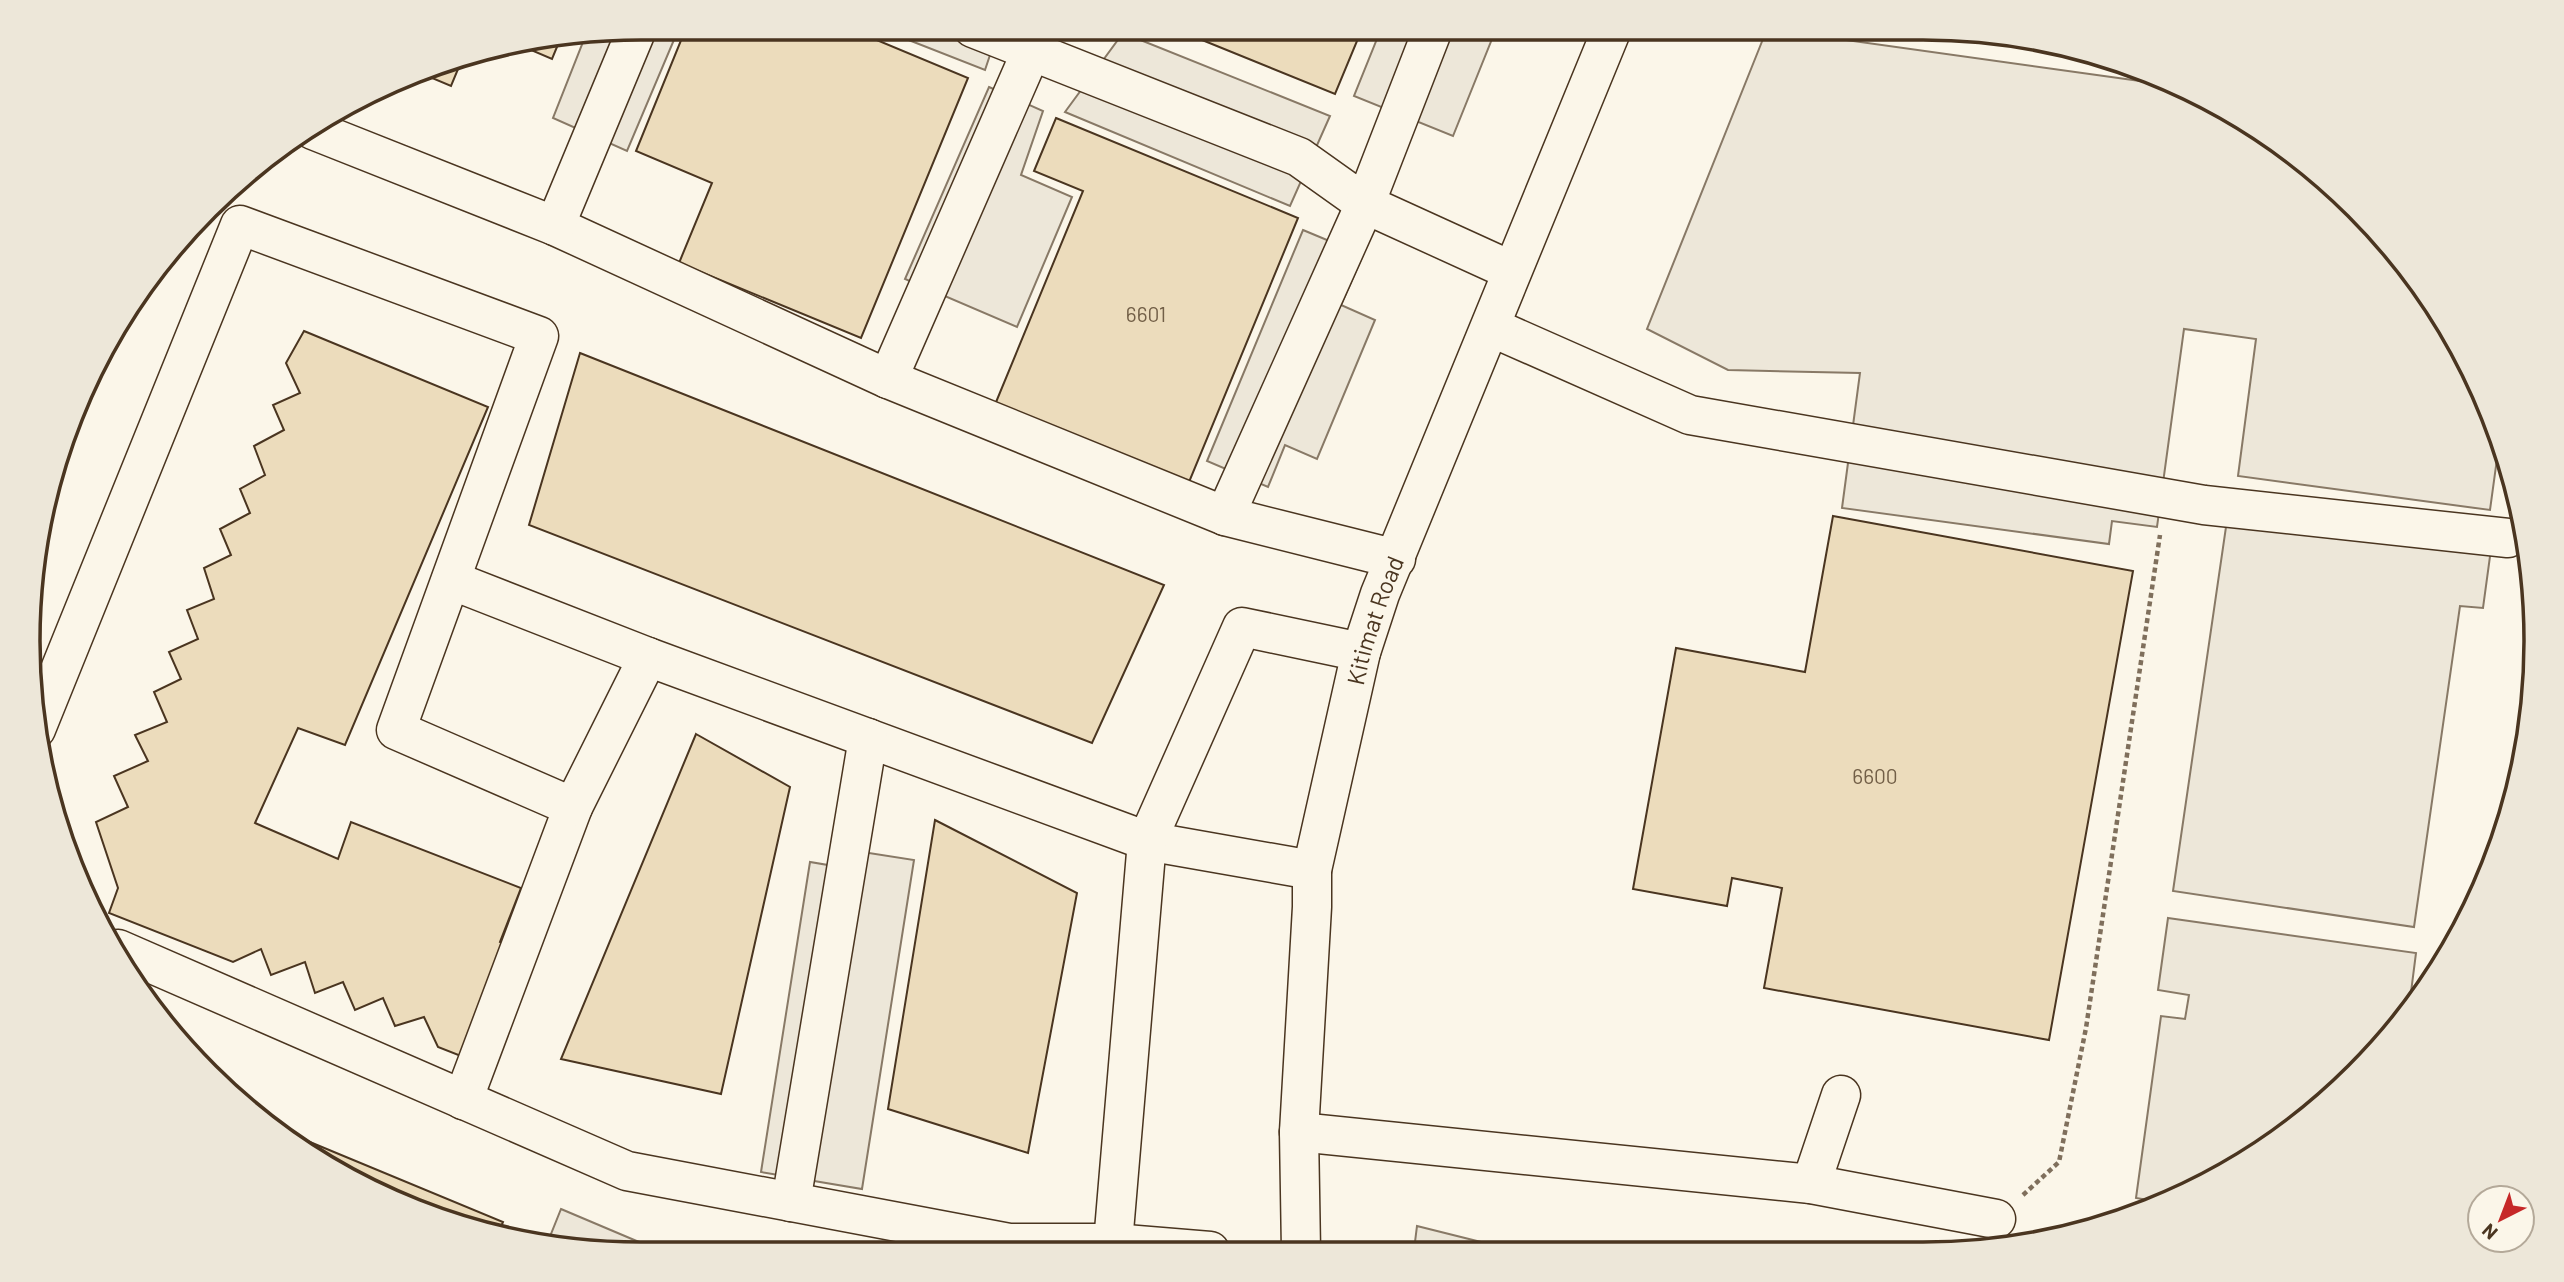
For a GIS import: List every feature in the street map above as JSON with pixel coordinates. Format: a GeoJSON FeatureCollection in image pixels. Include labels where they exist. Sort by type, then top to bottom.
{"type":"FeatureCollection","features":[{"type":"Feature","properties":{"kind":"street"},"geometry":{"type":"LineString","coordinates":[[555,226],[632,40]]}},
{"type":"Feature","properties":{"kind":"street"},"geometry":{"type":"LineString","coordinates":[[888,379],[1037,40],[1299,157],[1365,204],[1512,271]]}},
{"type":"Feature","properties":{"kind":"street"},"geometry":{"type":"LineString","coordinates":[[1225,516],[1365,204],[1429,40]]}},
{"type":"Feature","properties":{"kind":"street","name":"Kitimat Road"},"geometry":{"type":"LineString","coordinates":[[1301,1242],[1299,1132],[1312,870],[1361,652],[1396,559],[1607,40]]}},
{"type":"Feature","properties":{"kind":"street"},"geometry":{"type":"LineString","coordinates":[[321,133],[555,226],[888,379],[1225,516],[1396,559]]}},
{"type":"Feature","properties":{"kind":"street"},"geometry":{"type":"LineString","coordinates":[[44,709],[240,225],[538,336],[396,730],[573,807]]}},
{"type":"Feature","properties":{"kind":"street"},"geometry":{"type":"LineString","coordinates":[[1491,327],[1690,415],[2204,505],[2508,538]]}},
{"type":"Feature","properties":{"kind":"street"},"geometry":{"type":"LineString","coordinates":[[451,580],[648,657],[1147,841],[1312,870]]}},
{"type":"Feature","properties":{"kind":"street"},"geometry":{"type":"LineString","coordinates":[[1113,1242],[1147,841],[1242,627],[1361,652]]}},
{"type":"Feature","properties":{"kind":"street"},"geometry":{"type":"LineString","coordinates":[[463,1100],[573,807],[648,657]]}},
{"type":"Feature","properties":{"kind":"street"},"geometry":{"type":"LineString","coordinates":[[792,1202],[868,738]]}},
{"type":"Feature","properties":{"kind":"street"},"geometry":{"type":"LineString","coordinates":[[129,955],[627,1171],[1004,1242]]}},
{"type":"Feature","properties":{"kind":"street"},"geometry":{"type":"LineString","coordinates":[[1811,1185],[1841,1096]]}},
{"type":"Feature","properties":{"kind":"street"},"geometry":{"type":"LineString","coordinates":[[1299,1132],[1811,1185],[1996,1219]]}},
{"type":"Feature","properties":{"kind":"path"},"geometry":{"type":"LineString","coordinates":[[1996,1219],[2059,1162],[2087,1028],[2166,497]]}},
{"type":"Feature","properties":{"kind":"shaded area"},"geometry":{"type":"Polygon","coordinates":[[[674,40],[627,151],[553,118],[582,44],[674,40]]]}},
{"type":"Feature","properties":{"kind":"shaded area"},"geometry":{"type":"Polygon","coordinates":[[[909,40],[995,40],[985,70],[909,40]]]}},
{"type":"Feature","properties":{"kind":"shaded area"},"geometry":{"type":"Polygon","coordinates":[[[1118,40],[1140,40],[1330,116],[1290,206],[1065,112],[1118,40]]]}},
{"type":"Feature","properties":{"kind":"shaded area"},"geometry":{"type":"Polygon","coordinates":[[[1377,40],[1492,40],[1453,136],[1354,96],[1377,40]]]}},
{"type":"Feature","properties":{"kind":"shaded area"},"geometry":{"type":"Polygon","coordinates":[[[1763,40],[1846,40],[2140,81],[2189,102],[2257,141],[2289,164],[2348,216],[2400,275],[2443,341],[2478,411],[2496,463],[2490,510],[2238,476],[2256,339],[2184,329],[2157,527],[2112,521],[2109,544],[1842,508],[1860,373],[1728,370],[1647,329],[1763,40]]]}},
{"type":"Feature","properties":{"kind":"shaded area"},"geometry":{"type":"Polygon","coordinates":[[[989,87],[1043,111],[1021,175],[1072,197],[1017,327],[905,279],[989,87]]]}},
{"type":"Feature","properties":{"kind":"shaded area"},"geometry":{"type":"Polygon","coordinates":[[[1303,230],[1363,255],[1341,305],[1375,320],[1317,459],[1285,445],[1268,487],[1207,461],[1303,230]]]}},
{"type":"Feature","properties":{"kind":"shaded area"},"geometry":{"type":"Polygon","coordinates":[[[2227,520],[2494,527],[2483,608],[2460,606],[2414,927],[2173,891],[2227,520]]]}},
{"type":"Feature","properties":{"kind":"shaded area"},"geometry":{"type":"Polygon","coordinates":[[[837,848],[914,860],[862,1189],[761,1172],[810,862],[834,866],[837,848]]]}},
{"type":"Feature","properties":{"kind":"shaded area"},"geometry":{"type":"Polygon","coordinates":[[[2168,918],[2416,953],[2411,992],[2375,1037],[2319,1093],[2257,1141],[2189,1180],[2144,1199],[2136,1198],[2161,1016],[2185,1019],[2189,995],[2158,990],[2168,918]]]}},
{"type":"Feature","properties":{"kind":"shaded area"},"geometry":{"type":"Polygon","coordinates":[[[561,1209],[639,1242],[563,1237],[551,1235],[561,1209]]]}},
{"type":"Feature","properties":{"kind":"shaded area"},"geometry":{"type":"Polygon","coordinates":[[[1417,1226],[1481,1242],[1415,1242],[1417,1226]]]}},
{"type":"Feature","properties":{"kind":"building"},"geometry":{"type":"Polygon","coordinates":[[[681,40],[877,40],[968,78],[861,338],[679,263],[712,183],[636,151],[681,40]]]}},
{"type":"Feature","properties":{"kind":"building"},"geometry":{"type":"Polygon","coordinates":[[[1202,40],[1357,40],[1335,94],[1202,40]]]}},
{"type":"Feature","properties":{"kind":"building"},"geometry":{"type":"Polygon","coordinates":[[[557,46],[552,59],[532,51],[557,46]]]}},
{"type":"Feature","properties":{"kind":"building"},"geometry":{"type":"Polygon","coordinates":[[[458,69],[451,86],[432,78],[458,69]]]}},
{"type":"Feature","properties":{"kind":"building"},"geometry":{"type":"Polygon","coordinates":[[[1056,118],[1298,218],[1187,487],[994,407],[1083,191],[1034,171],[1056,118]]]}},
{"type":"Feature","properties":{"kind":"building"},"geometry":{"type":"Polygon","coordinates":[[[304,331],[488,407],[345,745],[298,728],[255,823],[338,859],[351,822],[521,888],[500,942],[514,948],[471,1060],[438,1047],[424,1017],[395,1026],[383,998],[355,1010],[343,982],[315,993],[305,962],[271,975],[261,949],[233,962],[109,913],[118,888],[96,822],[128,807],[114,776],[148,761],[135,735],[167,722],[154,692],[181,679],[169,652],[198,639],[187,610],[214,599],[204,568],[231,555],[220,529],[250,513],[240,489],[265,475],[254,446],[284,430],[273,405],[300,393],[286,363],[304,331]]]}},
{"type":"Feature","properties":{"kind":"building"},"geometry":{"type":"Polygon","coordinates":[[[580,353],[1164,585],[1092,743],[529,525],[580,353]]]}},
{"type":"Feature","properties":{"kind":"building"},"geometry":{"type":"Polygon","coordinates":[[[1833,516],[2133,571],[2049,1040],[1764,988],[1782,888],[1732,878],[1727,906],[1633,889],[1676,648],[1805,672],[1833,516]]]}},
{"type":"Feature","properties":{"kind":"building"},"geometry":{"type":"Polygon","coordinates":[[[696,734],[790,787],[721,1094],[561,1059],[696,734]]]}},
{"type":"Feature","properties":{"kind":"building"},"geometry":{"type":"Polygon","coordinates":[[[935,820],[1077,893],[1028,1153],[888,1109],[935,820]]]}},
{"type":"Feature","properties":{"kind":"building"},"geometry":{"type":"Polygon","coordinates":[[[306,1141],[503,1222],[502,1225],[486,1221],[411,1196],[375,1180],[306,1141]]]}}]}
